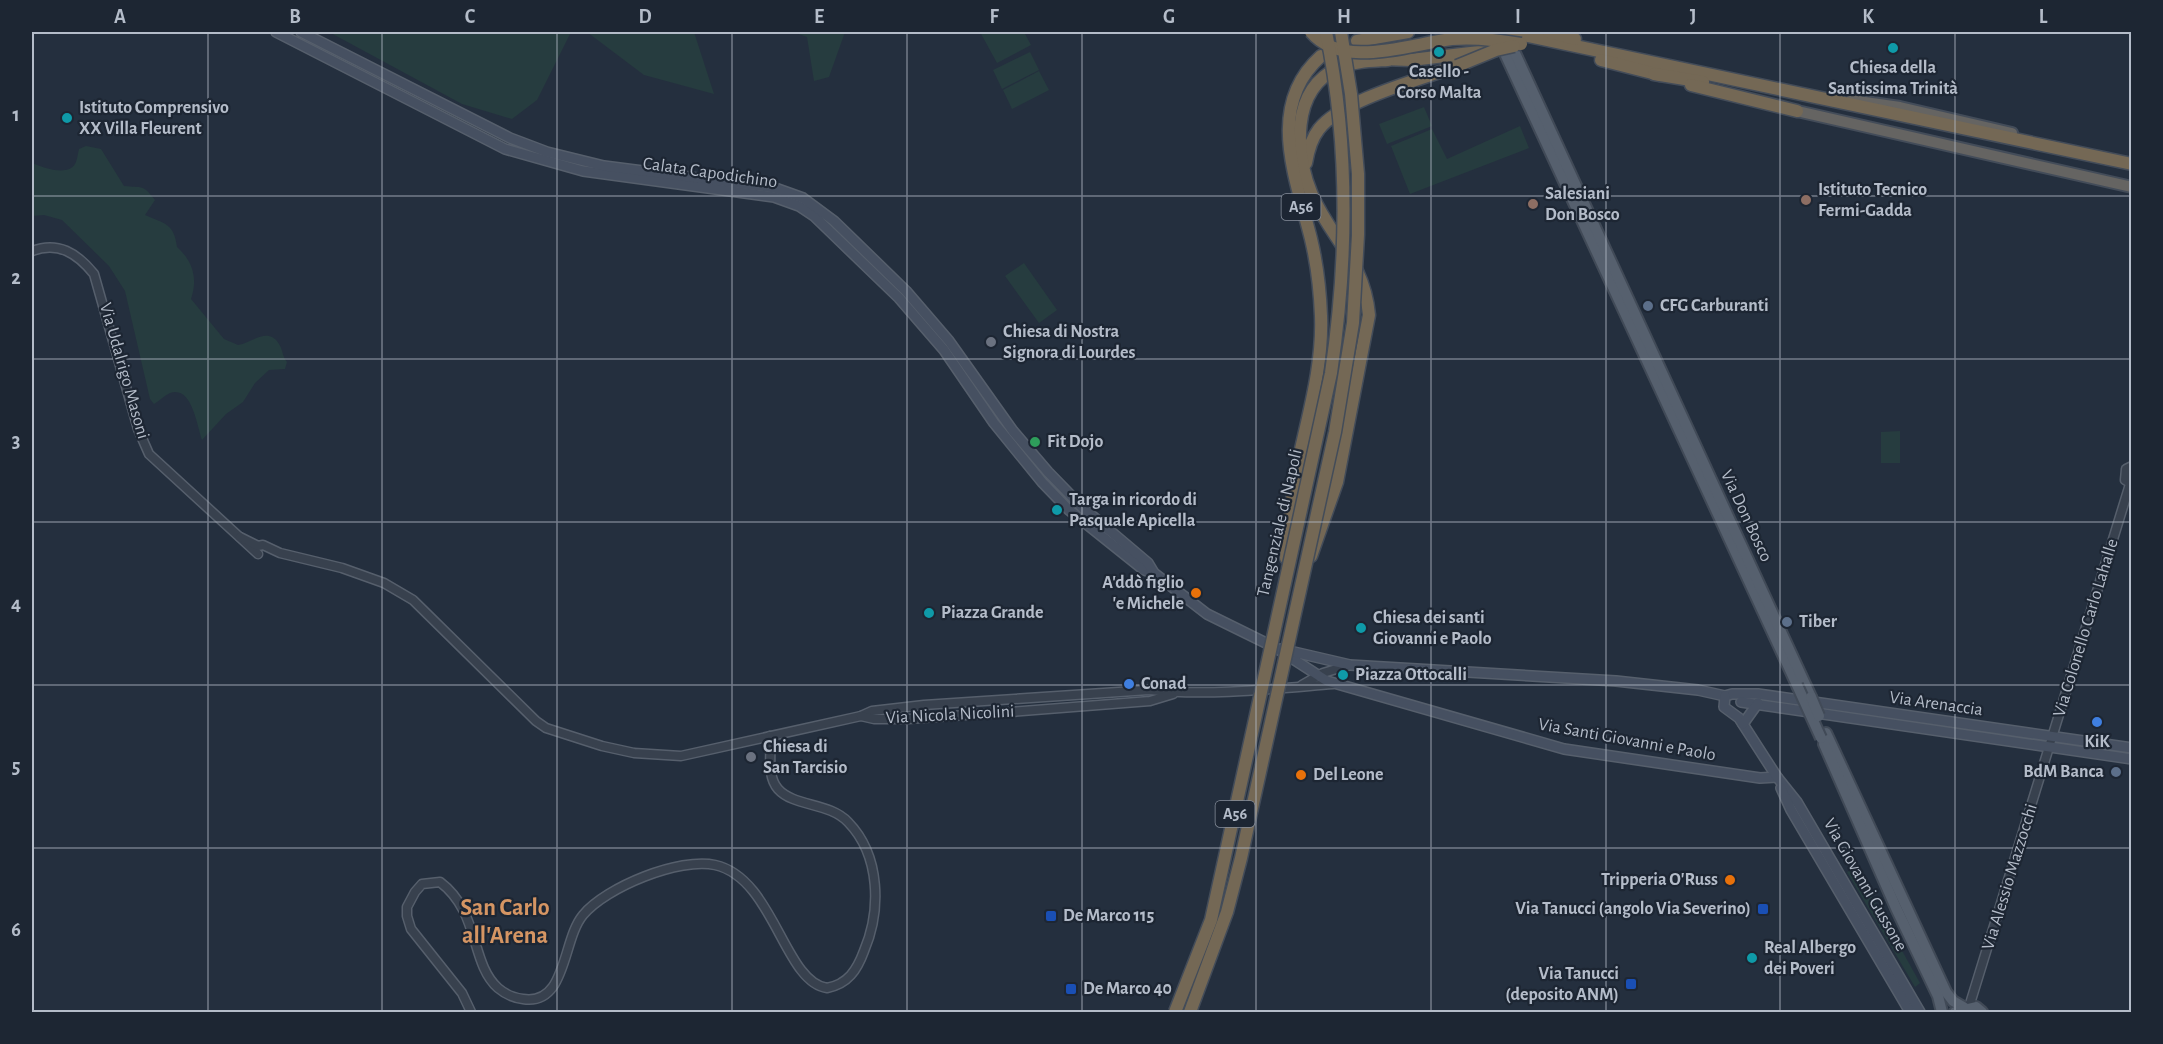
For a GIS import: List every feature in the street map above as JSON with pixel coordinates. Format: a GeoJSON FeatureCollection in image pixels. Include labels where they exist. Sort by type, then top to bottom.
{"type":"FeatureCollection","features":[{"type":"Feature","properties":{"kind":"highway"},"geometry":{"type":"LineString","coordinates":[[1311,32],[1330,47],[1348,53],[1388,60]]}},
{"type":"Feature","properties":{"kind":"highway","name":"Tangenziale di Napoli"},"geometry":{"type":"LineString","coordinates":[[1175,1012],[1210,920],[1328,391],[1341,287],[1344,213],[1341,143],[1326,32]]}},
{"type":"Feature","properties":{"kind":"highway","name":"Tangenziale di Napoli"},"geometry":{"type":"LineString","coordinates":[[1190,1012],[1227,912],[1337,422],[1353,323],[1358,209],[1351,94],[1341,32]]}},
{"type":"Feature","properties":{"kind":"highway"},"geometry":{"type":"LineString","coordinates":[[1357,41],[1408,32]]}},
{"type":"Feature","properties":{"kind":"highway"},"geometry":{"type":"LineString","coordinates":[[1507,32],[1654,69],[1798,94],[2132,163]]}},
{"type":"Feature","properties":{"kind":"highway"},"geometry":{"type":"LineString","coordinates":[[1549,32],[1713,92],[2132,187]]}},
{"type":"Feature","properties":{"kind":"highway"},"geometry":{"type":"LineString","coordinates":[[1348,53],[1397,49],[1453,39],[1494,40],[1545,46],[2132,171]]}},
{"type":"Feature","properties":{"kind":"highway"},"geometry":{"type":"LineString","coordinates":[[1300,585],[1337,482],[1369,315],[1366,294],[1355,266],[1321,211],[1308,182],[1301,153],[1300,127],[1309,96],[1322,80],[1337,69],[1361,62],[1412,60],[1496,50],[1521,44]]}},
{"type":"Feature","properties":{"kind":"highway"},"geometry":{"type":"LineString","coordinates":[[1308,182],[1308,151],[1323,123],[1363,101],[1496,50]]}},
{"type":"Feature","properties":{"kind":"highway","name":"A56"},"geometry":{"type":"LineString","coordinates":[[1279,610],[1294,489],[1314,391],[1321,339],[1320,298],[1314,256],[1292,173],[1290,118],[1300,79],[1320,56]]}},
{"type":"Feature","properties":{"kind":"main road","name":"Calata Capodichino"},"geometry":{"type":"LineString","coordinates":[[276,32],[505,149],[583,171],[633,174],[775,192],[799,206],[814,216],[902,295],[971,380],[1024,462],[1069,510],[1144,570],[1154,573],[1220,623],[1276,648],[1316,676],[1335,683]]}},
{"type":"Feature","properties":{"kind":"main road","name":"Calata Capodichino"},"geometry":{"type":"LineString","coordinates":[[301,32],[510,138],[547,152],[633,174]]}},
{"type":"Feature","properties":{"kind":"main road","name":"Via Don Bosco"},"geometry":{"type":"LineString","coordinates":[[1495,32],[1612,276],[1794,670],[1811,697],[1824,735],[1896,908],[1938,996],[1942,1012]]}},
{"type":"Feature","properties":{"kind":"main road","name":"Via Don Bosco"},"geometry":{"type":"LineString","coordinates":[[1507,32],[1612,276]]}},
{"type":"Feature","properties":{"kind":"main road"},"geometry":{"type":"LineString","coordinates":[[505,149],[510,138]]}},
{"type":"Feature","properties":{"kind":"main road","name":"Calata Capodichino"},"geometry":{"type":"LineString","coordinates":[[1276,648],[1350,665]]}},
{"type":"Feature","properties":{"kind":"main road"},"geometry":{"type":"LineString","coordinates":[[1350,665],[1616,681],[1698,690],[1725,696],[1739,709],[1758,704]]}},
{"type":"Feature","properties":{"kind":"main road","name":"Via Don Bosco"},"geometry":{"type":"LineString","coordinates":[[1794,670],[1797,685],[1824,735],[1946,992],[1963,1009]]}},
{"type":"Feature","properties":{"kind":"main road","name":"Via Santi Giovanni e Paolo"},"geometry":{"type":"LineString","coordinates":[[1335,683],[1564,749],[1760,778],[1777,777]]}},
{"type":"Feature","properties":{"kind":"main road","name":"Via Arenaccia"},"geometry":{"type":"LineString","coordinates":[[1739,709],[1758,693],[2052,741],[2132,759]]}},
{"type":"Feature","properties":{"kind":"main road","name":"Via Giovanni Gussone"},"geometry":{"type":"LineString","coordinates":[[1725,696],[1724,707],[1739,709],[1777,777],[1791,810],[1920,1012]]}},
{"type":"Feature","properties":{"kind":"main road","name":"Via Arenaccia"},"geometry":{"type":"LineString","coordinates":[[1739,709],[1758,704],[2052,741],[2132,748]]}},
{"type":"Feature","properties":{"kind":"main road","name":"Via Giovanni Gussone"},"geometry":{"type":"LineString","coordinates":[[1834,874],[1910,1012]]}},
{"type":"Feature","properties":{"kind":"main road"},"geometry":{"type":"LineString","coordinates":[[1963,1009],[1976,1007],[1982,1012]]}},
{"type":"Feature","properties":{"kind":"street","name":"Via Udalrigo Masoni"},"geometry":{"type":"LineString","coordinates":[[32,250],[44,246],[60,248],[80,260],[94,274],[138,429],[148,453],[240,537],[262,550],[364,574],[413,600],[504,692],[546,728],[602,746],[634,753],[672,756],[770,735]]}},
{"type":"Feature","properties":{"kind":"street","name":"Via Colonello Carlo Lahalle"},"geometry":{"type":"LineString","coordinates":[[2052,741],[2131,484],[2124,475],[2126,469],[2132,466]]}},
{"type":"Feature","properties":{"kind":"street","name":"Via Nicola Nicolini"},"geometry":{"type":"LineString","coordinates":[[1296,688],[1316,676],[1350,665]]}},
{"type":"Feature","properties":{"kind":"street","name":"Via Nicola Nicolini"},"geometry":{"type":"LineString","coordinates":[[861,716],[872,711],[903,707],[1149,690],[1178,693],[1296,688],[1335,683]]}},
{"type":"Feature","properties":{"kind":"street"},"geometry":{"type":"LineString","coordinates":[[1149,690],[1150,701]]}},
{"type":"Feature","properties":{"kind":"street","name":"Via Nicola Nicolini"},"geometry":{"type":"LineString","coordinates":[[861,716],[874,719],[901,718],[1150,701],[1178,693]]}},
{"type":"Feature","properties":{"kind":"street"},"geometry":{"type":"LineString","coordinates":[[901,718],[897,712],[903,707]]}},
{"type":"Feature","properties":{"kind":"street"},"geometry":{"type":"LineString","coordinates":[[471,1012],[462,993],[411,929],[407,907],[422,884],[440,882],[452,891],[466,913],[491,977],[498,987],[516,998],[531,1000],[546,996],[556,982],[574,927],[597,901],[668,867],[694,862],[717,865],[734,872],[753,892],[810,982],[827,988],[848,980],[861,960],[874,922],[875,886],[868,856],[848,822],[834,811],[793,798],[777,788],[771,772],[770,735],[861,716]]}},
{"type":"Feature","properties":{"kind":"street","name":"Via Alessio Mazzocchi"},"geometry":{"type":"LineString","coordinates":[[1963,1009],[2052,741]]}},
{"type":"Feature","properties":{"kind":"green space"},"geometry":{"type":"Polygon","coordinates":[[[329,32],[571,32],[537,100],[512,119],[462,104],[329,32]]]}},
{"type":"Feature","properties":{"kind":"green space"},"geometry":{"type":"Polygon","coordinates":[[[587,32],[694,32],[714,94],[644,75],[587,32]]]}},
{"type":"Feature","properties":{"kind":"green space"},"geometry":{"type":"Polygon","coordinates":[[[793,32],[845,32],[829,77],[814,81],[807,37],[793,32]]]}},
{"type":"Feature","properties":{"kind":"green space"},"geometry":{"type":"Polygon","coordinates":[[[980,32],[1024,32],[1031,45],[997,63],[980,32]]]}},
{"type":"Feature","properties":{"kind":"green space"},"geometry":{"type":"Polygon","coordinates":[[[1030,52],[1039,70],[1002,89],[993,70],[1030,52]]]}},
{"type":"Feature","properties":{"kind":"green space"},"geometry":{"type":"Polygon","coordinates":[[[1039,71],[1049,90],[1012,109],[1003,90],[1039,71]]]}},
{"type":"Feature","properties":{"kind":"green space"},"geometry":{"type":"Polygon","coordinates":[[[1424,107],[1432,126],[1387,144],[1379,124],[1424,107]]]}},
{"type":"Feature","properties":{"kind":"green space"},"geometry":{"type":"Polygon","coordinates":[[[1520,126],[1529,148],[1410,194],[1391,146],[1432,129],[1447,159],[1520,126]]]}},
{"type":"Feature","properties":{"kind":"green space"},"geometry":{"type":"Polygon","coordinates":[[[86,146],[101,149],[124,186],[142,188],[148,191],[155,200],[145,215],[167,225],[174,233],[177,247],[187,258],[193,271],[194,284],[191,299],[224,339],[238,345],[270,336],[279,344],[287,362],[285,369],[269,370],[255,383],[243,402],[226,414],[202,440],[192,408],[184,395],[177,392],[170,393],[154,404],[150,399],[125,291],[109,266],[62,220],[44,215],[32,216],[32,163],[54,170],[66,170],[75,164],[79,149],[86,146]]]}},
{"type":"Feature","properties":{"kind":"green space"},"geometry":{"type":"Polygon","coordinates":[[[1024,263],[1057,310],[1039,323],[1005,276],[1024,263]]]}},
{"type":"Feature","properties":{"kind":"green space"},"geometry":{"type":"Polygon","coordinates":[[[1900,431],[1900,463],[1881,463],[1881,432],[1900,431]]]}},
{"type":"Feature","properties":{"kind":"green space"},"geometry":{"type":"Polygon","coordinates":[[[1856,868],[1920,983],[1915,987],[1847,872],[1856,868]]]}},
{"type":"Feature","properties":{"kind":"place","name":"Chiesa della Santissima Trinità"},"geometry":{"type":"Point","coordinates":[1893,48]}},
{"type":"Feature","properties":{"kind":"place","name":"Casello - Corso Malta"},"geometry":{"type":"Point","coordinates":[1439,52]}},
{"type":"Feature","properties":{"kind":"place","name":"Istituto Comprensivo XX Villa Fleurent"},"geometry":{"type":"Point","coordinates":[67,118]}},
{"type":"Feature","properties":{"kind":"place","name":"Istituto Tecnico Fermi-Gadda"},"geometry":{"type":"Point","coordinates":[1806,200]}},
{"type":"Feature","properties":{"kind":"place","name":"Salesiani Don Bosco"},"geometry":{"type":"Point","coordinates":[1533,204]}},
{"type":"Feature","properties":{"kind":"place","name":"CFG Carburanti"},"geometry":{"type":"Point","coordinates":[1648,306]}},
{"type":"Feature","properties":{"kind":"place","name":"Chiesa di Nostra Signora di Lourdes"},"geometry":{"type":"Point","coordinates":[991,342]}},
{"type":"Feature","properties":{"kind":"place","name":"Fit Dojo"},"geometry":{"type":"Point","coordinates":[1035,442]}},
{"type":"Feature","properties":{"kind":"place","name":"Targa in ricordo di Pasquale Apicella"},"geometry":{"type":"Point","coordinates":[1057,510]}},
{"type":"Feature","properties":{"kind":"place","name":"A'ddò figlio 'e Michele"},"geometry":{"type":"Point","coordinates":[1196,593]}},
{"type":"Feature","properties":{"kind":"place","name":"Piazza Grande"},"geometry":{"type":"Point","coordinates":[929,613]}},
{"type":"Feature","properties":{"kind":"place","name":"Tiber"},"geometry":{"type":"Point","coordinates":[1787,622]}},
{"type":"Feature","properties":{"kind":"place","name":"Chiesa dei santi Giovanni e Paolo"},"geometry":{"type":"Point","coordinates":[1361,628]}},
{"type":"Feature","properties":{"kind":"place","name":"Piazza Ottocalli"},"geometry":{"type":"Point","coordinates":[1343,675]}},
{"type":"Feature","properties":{"kind":"place","name":"Conad"},"geometry":{"type":"Point","coordinates":[1129,684]}},
{"type":"Feature","properties":{"kind":"place","name":"KiK"},"geometry":{"type":"Point","coordinates":[2097,722]}},
{"type":"Feature","properties":{"kind":"place","name":"Chiesa di San Tarcisio"},"geometry":{"type":"Point","coordinates":[751,757]}},
{"type":"Feature","properties":{"kind":"place","name":"BdM Banca"},"geometry":{"type":"Point","coordinates":[2116,772]}},
{"type":"Feature","properties":{"kind":"place","name":"Del Leone"},"geometry":{"type":"Point","coordinates":[1301,775]}},
{"type":"Feature","properties":{"kind":"place","name":"Tripperia O'Russ"},"geometry":{"type":"Point","coordinates":[1730,880]}},
{"type":"Feature","properties":{"kind":"place","name":"Via Tanucci (angolo Via Severino)"},"geometry":{"type":"Point","coordinates":[1763,909]}},
{"type":"Feature","properties":{"kind":"place","name":"De Marco 115"},"geometry":{"type":"Point","coordinates":[1051,916]}},
{"type":"Feature","properties":{"kind":"place","name":"Real Albergo dei Poveri"},"geometry":{"type":"Point","coordinates":[1752,958]}},
{"type":"Feature","properties":{"kind":"place","name":"Via Tanucci (deposito ANM)"},"geometry":{"type":"Point","coordinates":[1631,984]}},
{"type":"Feature","properties":{"kind":"place","name":"De Marco 40"},"geometry":{"type":"Point","coordinates":[1071,989]}},
{"type":"Feature","properties":{"kind":"district","name":"San Carlo all'Arena"},"geometry":{"type":"Point","coordinates":[505,922]}}]}
